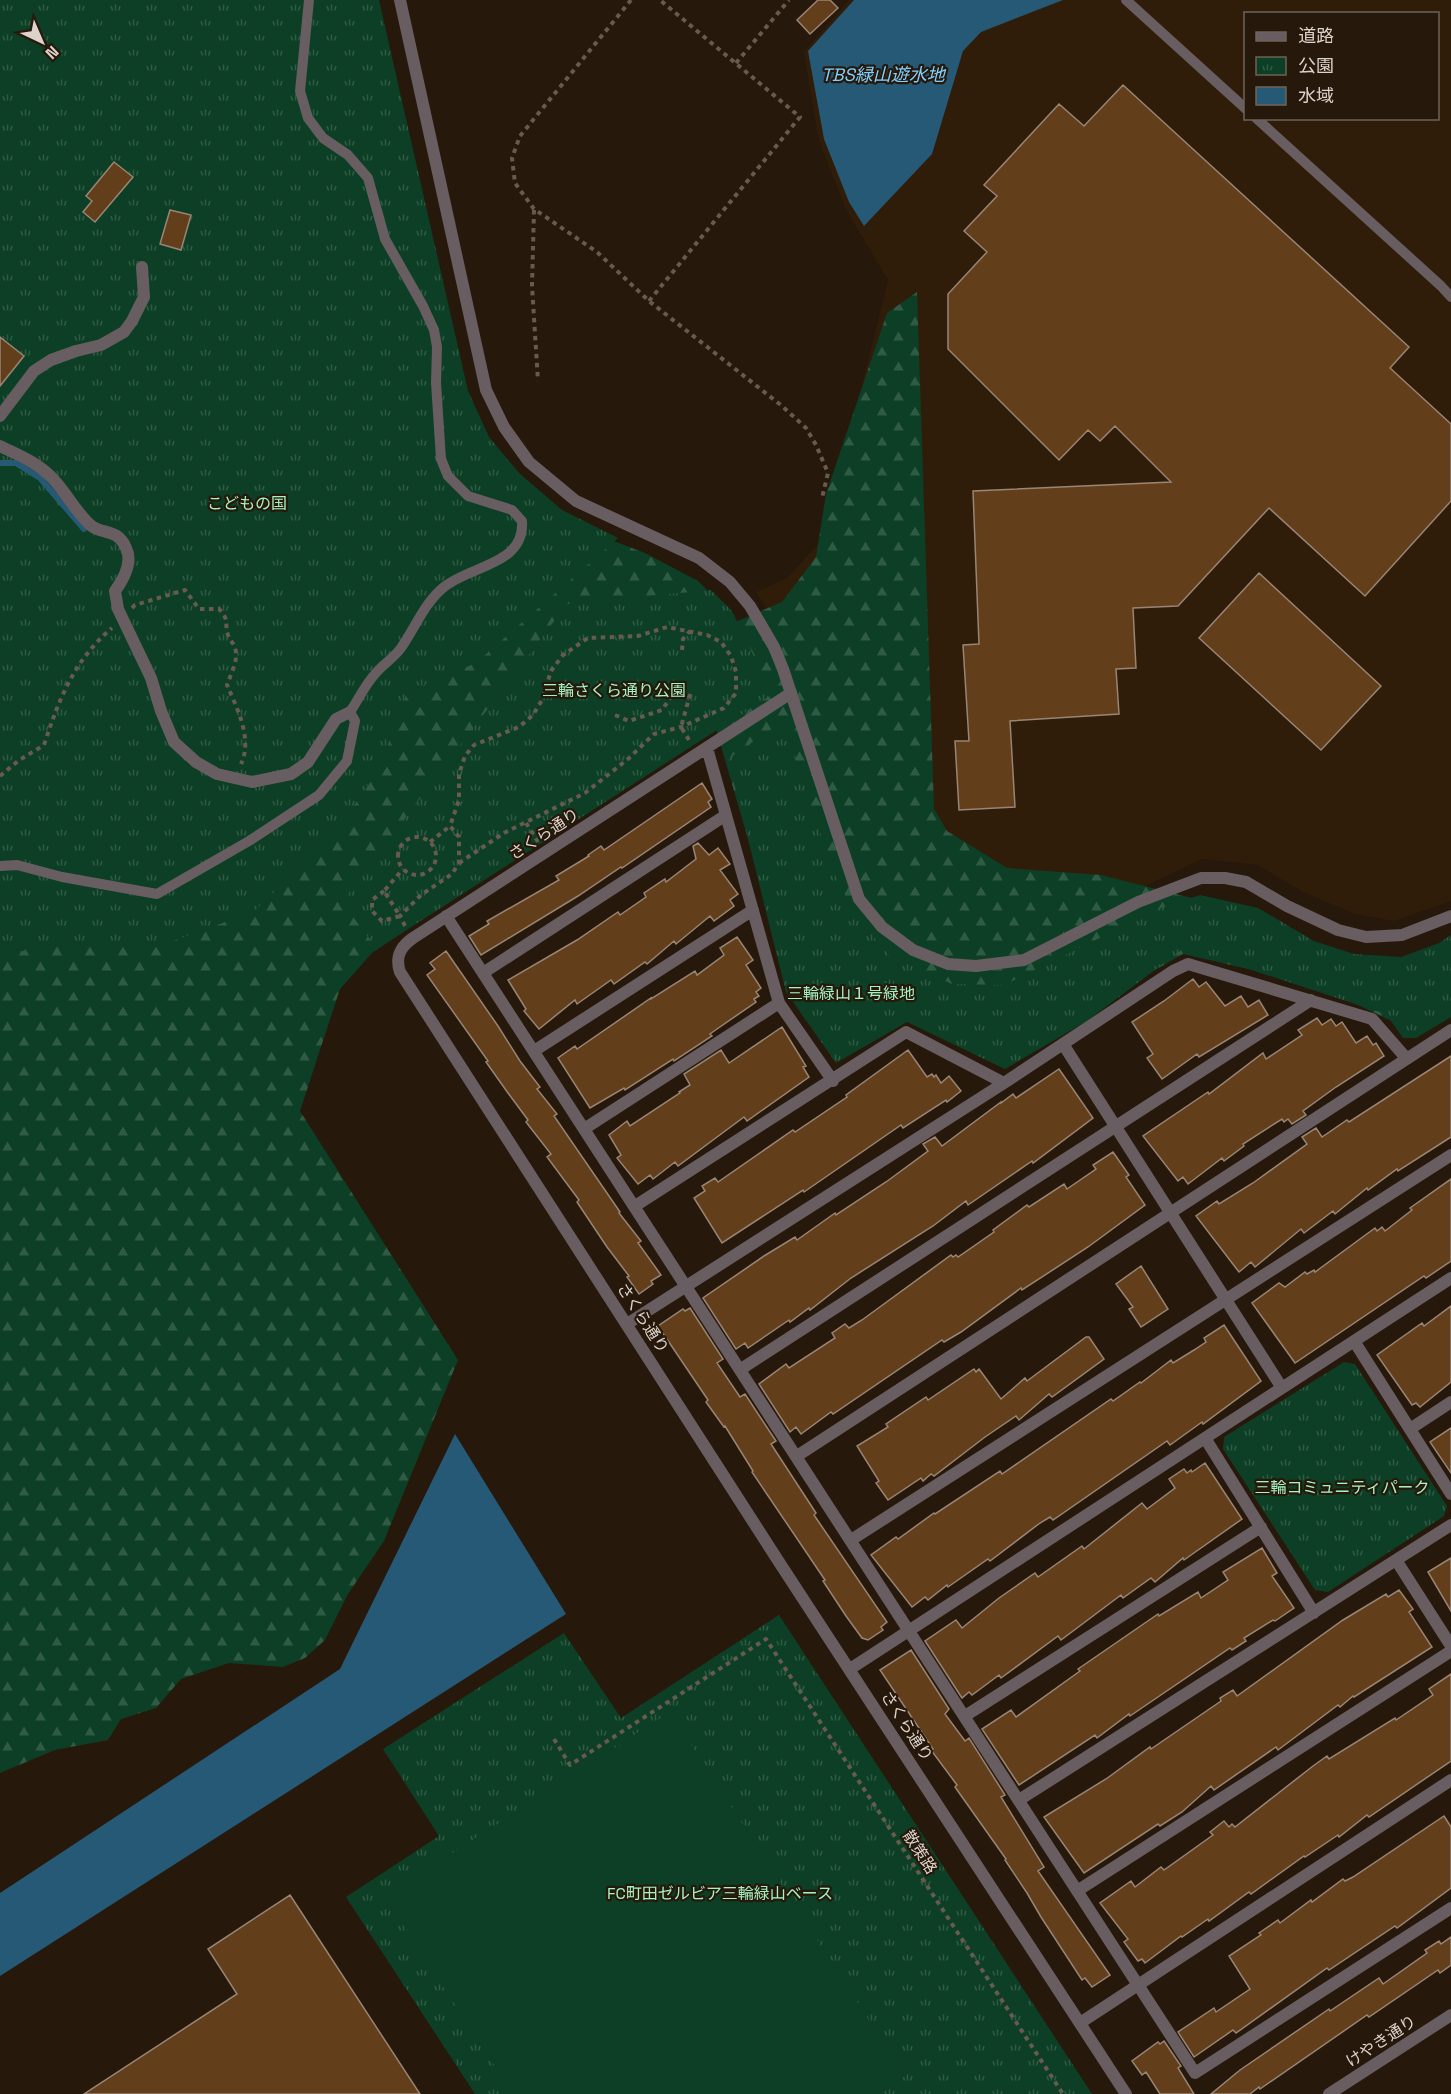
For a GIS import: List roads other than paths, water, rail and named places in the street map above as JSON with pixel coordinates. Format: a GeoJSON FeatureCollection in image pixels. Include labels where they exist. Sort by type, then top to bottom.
{"type":"FeatureCollection","features":[{"type":"Feature","properties":{"kind":"street"},"geometry":{"type":"LineString","coordinates":[[400,0],[407,41],[486,390],[504,427],[529,462],[576,501],[699,558],[730,582],[750,606],[774,647],[859,899],[882,927],[913,951],[948,964],[976,966],[1024,960],[1138,902],[1201,878],[1225,878],[1246,882],[1287,906],[1338,930],[1366,937],[1402,935],[1451,916]]}},
{"type":"Feature","properties":{"kind":"street"},"geometry":{"type":"LineString","coordinates":[[0,416],[34,371],[51,360],[100,345],[124,332],[144,297],[142,267]]}},
{"type":"Feature","properties":{"kind":"street"},"geometry":{"type":"LineString","coordinates":[[0,446],[33,462],[49,474],[93,527],[114,534],[127,549],[128,566],[123,580],[115,591],[118,609],[151,678],[174,742],[195,762],[217,774],[252,782],[291,774],[308,762],[336,719],[350,712]]}},
{"type":"Feature","properties":{"kind":"street","name":"さくら通り"},"geometry":{"type":"LineString","coordinates":[[791,693],[404,943],[397,962],[400,972],[1126,2094]]}},
{"type":"Feature","properties":{"kind":"street"},"geometry":{"type":"LineString","coordinates":[[707,748],[779,1003],[832,1081]]}},
{"type":"Feature","properties":{"kind":"street"},"geometry":{"type":"LineString","coordinates":[[483,973],[726,815]]}},
{"type":"Feature","properties":{"kind":"street"},"geometry":{"type":"LineString","coordinates":[[534,1051],[753,910]]}},
{"type":"Feature","properties":{"kind":"street"},"geometry":{"type":"LineString","coordinates":[[446,916],[1195,2073],[1451,1908]]}},
{"type":"Feature","properties":{"kind":"street"},"geometry":{"type":"LineString","coordinates":[[627,1324],[1004,1083],[1173,971],[1188,964],[1372,1019],[1407,1059]]}},
{"type":"Feature","properties":{"kind":"street"},"geometry":{"type":"LineString","coordinates":[[741,1369],[1311,1000]]}},
{"type":"Feature","properties":{"kind":"street"},"geometry":{"type":"LineString","coordinates":[[584,1129],[779,1003]]}},
{"type":"Feature","properties":{"kind":"street"},"geometry":{"type":"LineString","coordinates":[[797,1456],[1451,1030]]}},
{"type":"Feature","properties":{"kind":"street"},"geometry":{"type":"LineString","coordinates":[[635,1206],[906,1032],[1004,1083]]}},
{"type":"Feature","properties":{"kind":"street"},"geometry":{"type":"LineString","coordinates":[[1063,1044],[1282,1388]]}},
{"type":"Feature","properties":{"kind":"street"},"geometry":{"type":"LineString","coordinates":[[851,1540],[1451,1155]]}},
{"type":"Feature","properties":{"kind":"street"},"geometry":{"type":"LineString","coordinates":[[850,1669],[1451,1278]]}},
{"type":"Feature","properties":{"kind":"street"},"geometry":{"type":"LineString","coordinates":[[1354,1341],[1451,1494]]}},
{"type":"Feature","properties":{"kind":"street"},"geometry":{"type":"LineString","coordinates":[[1410,1429],[1451,1402]]}},
{"type":"Feature","properties":{"kind":"street"},"geometry":{"type":"LineString","coordinates":[[1205,1438],[1314,1613]]}},
{"type":"Feature","properties":{"kind":"street"},"geometry":{"type":"LineString","coordinates":[[1019,1800],[1451,1526]]}},
{"type":"Feature","properties":{"kind":"street"},"geometry":{"type":"LineString","coordinates":[[965,1716],[1261,1527]]}},
{"type":"Feature","properties":{"kind":"street"},"geometry":{"type":"LineString","coordinates":[[1396,1560],[1451,1646]]}},
{"type":"Feature","properties":{"kind":"street"},"geometry":{"type":"LineString","coordinates":[[1077,1891],[1451,1651]]}},
{"type":"Feature","properties":{"kind":"street"},"geometry":{"type":"LineString","coordinates":[[1080,2023],[1451,1780]]}},
{"type":"Feature","properties":{"kind":"street","name":"けやき通り"},"geometry":{"type":"LineString","coordinates":[[1329,2094],[1451,2015]]}},
{"type":"Feature","properties":{"kind":"lane"},"geometry":{"type":"LineString","coordinates":[[0,866],[17,866],[62,877],[157,894],[249,841],[319,795],[347,761],[355,721],[350,712],[375,674],[400,650],[433,597],[445,586],[506,556],[519,544],[523,533],[522,521],[512,510],[468,496],[448,476],[441,459],[436,383],[437,347],[434,330],[385,239],[368,178],[348,155],[323,138],[308,118],[300,91],[309,0]]}},
{"type":"Feature","properties":{"kind":"lane"},"geometry":{"type":"LineString","coordinates":[[1126,0],[1244,109]]}},
{"type":"Feature","properties":{"kind":"lane"},"geometry":{"type":"LineString","coordinates":[[1258,120],[1441,285],[1451,297]]}},
{"type":"Feature","properties":{"kind":"water","name":"TBS緑山遊水地"},"geometry":{"type":"Polygon","coordinates":[[[854,0],[1063,0],[981,32],[963,51],[932,154],[864,226],[849,202],[824,139],[808,51],[854,0]]]}},
{"type":"Feature","properties":{"kind":"water"},"geometry":{"type":"Polygon","coordinates":[[[455,1434],[566,1614],[0,1976],[0,1893],[340,1669],[455,1434]]]}},
{"type":"Feature","properties":{"kind":"waterway"},"geometry":{"type":"LineString","coordinates":[[0,463],[16,463],[40,478],[84,529]]}},
{"type":"Feature","properties":{"kind":"park label","name":"こどもの国"},"geometry":{"type":"Point","coordinates":[247,503]}},
{"type":"Feature","properties":{"kind":"park label","name":"三輪さくら通り公園"},"geometry":{"type":"Point","coordinates":[614,690]}},
{"type":"Feature","properties":{"kind":"park label","name":"三輪緑山１号緑地"},"geometry":{"type":"Point","coordinates":[851,993]}},
{"type":"Feature","properties":{"kind":"park label","name":"三輪コミュニティパーク"},"geometry":{"type":"Point","coordinates":[1342,1487]}},
{"type":"Feature","properties":{"kind":"park label","name":"FC町田ゼルビア三輪緑山ベース"},"geometry":{"type":"Point","coordinates":[720,1893]}}]}
